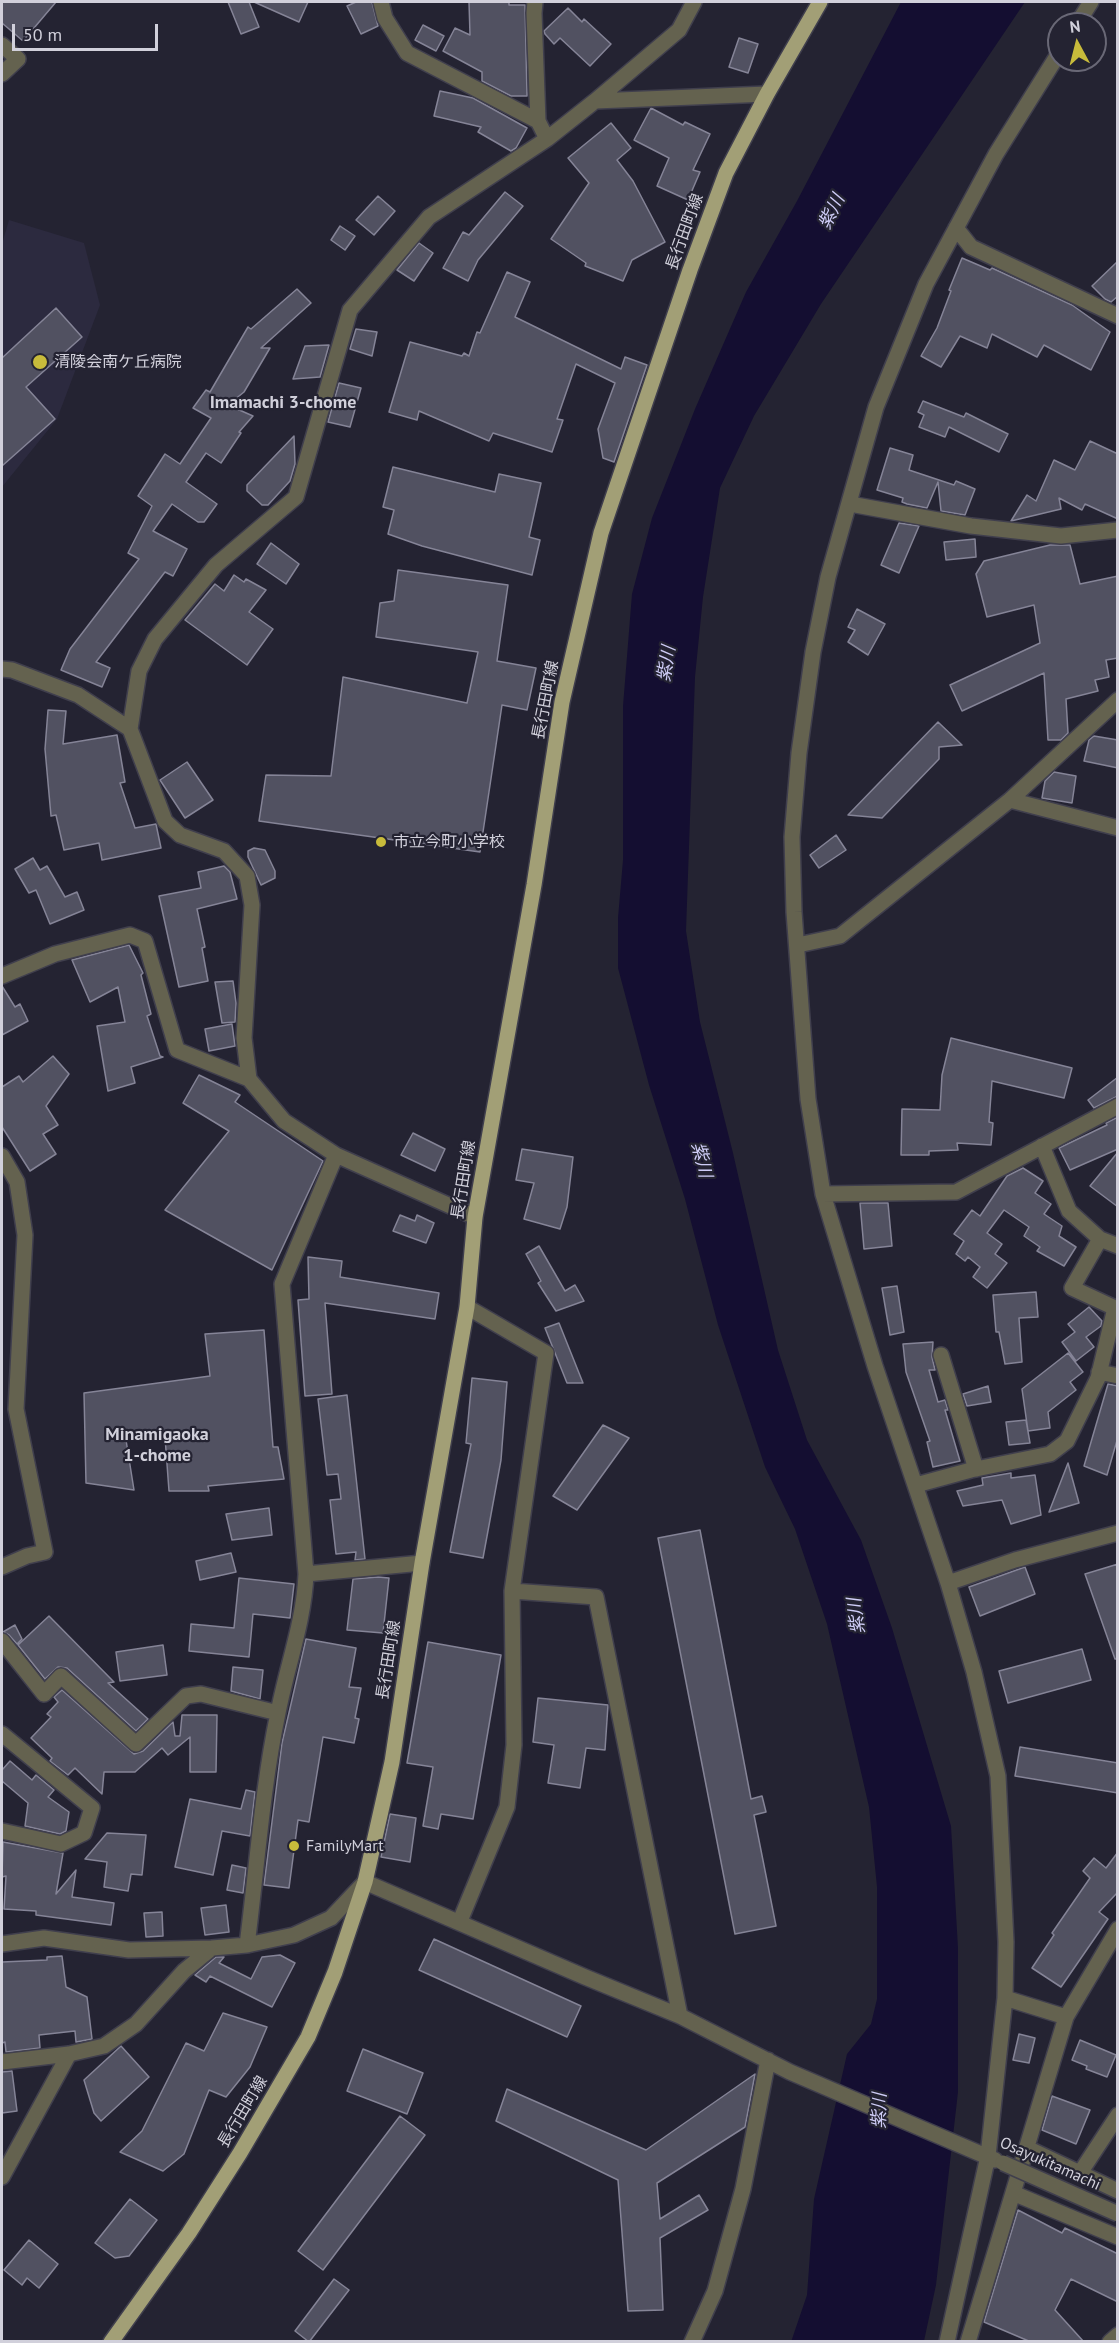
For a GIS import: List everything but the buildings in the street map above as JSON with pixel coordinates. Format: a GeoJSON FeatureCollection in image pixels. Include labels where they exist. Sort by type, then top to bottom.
{"type":"FeatureCollection","features":[{"type":"Feature","properties":{"kind":"main road","name":"長行田町線"},"geometry":{"type":"LineString","coordinates":[[111,2342],[189,2233],[240,2153],[308,2037],[334,1972],[365,1882],[392,1762],[422,1563],[467,1307],[475,1217],[534,885],[562,702],[601,533],[690,270],[726,173],[767,94],[820,2]]}},
{"type":"Feature","properties":{"kind":"street"},"geometry":{"type":"LineString","coordinates":[[381,2],[385,18],[407,53],[538,121]]}},
{"type":"Feature","properties":{"kind":"street"},"geometry":{"type":"LineString","coordinates":[[536,2],[534,13],[538,121],[547,140]]}},
{"type":"Feature","properties":{"kind":"street"},"geometry":{"type":"LineString","coordinates":[[249,1079],[244,1038],[252,905],[247,876],[224,851],[180,835],[165,821],[130,729],[139,672],[154,639],[216,566],[296,497],[350,310],[429,217],[547,140],[679,30],[694,2]]}},
{"type":"Feature","properties":{"kind":"street"},"geometry":{"type":"LineString","coordinates":[[2,45],[18,59],[2,74]]}},
{"type":"Feature","properties":{"kind":"street"},"geometry":{"type":"LineString","coordinates":[[947,2342],[987,2156],[1005,1998],[1006,1942],[998,1776],[974,1672],[948,1583],[875,1366],[823,1194],[808,1099],[794,912],[792,837],[799,753],[813,652],[826,588],[876,407],[926,284],[996,154],[1047,72]]}},
{"type":"Feature","properties":{"kind":"street"},"geometry":{"type":"LineString","coordinates":[[595,101],[767,94]]}},
{"type":"Feature","properties":{"kind":"street"},"geometry":{"type":"LineString","coordinates":[[956,228],[971,247],[1118,316]]}},
{"type":"Feature","properties":{"kind":"street"},"geometry":{"type":"LineString","coordinates":[[850,504],[971,526],[1061,536],[1118,530]]}},
{"type":"Feature","properties":{"kind":"street"},"geometry":{"type":"LineString","coordinates":[[2,669],[12,670],[78,695],[130,729]]}},
{"type":"Feature","properties":{"kind":"street"},"geometry":{"type":"LineString","coordinates":[[798,945],[840,936],[1010,800],[1118,700]]}},
{"type":"Feature","properties":{"kind":"street"},"geometry":{"type":"LineString","coordinates":[[1010,800],[1118,828]]}},
{"type":"Feature","properties":{"kind":"street"},"geometry":{"type":"LineString","coordinates":[[2,976],[55,954],[129,935],[145,941],[177,1050],[249,1079],[284,1121],[336,1155],[475,1217]]}},
{"type":"Feature","properties":{"kind":"street"},"geometry":{"type":"LineString","coordinates":[[823,1194],[956,1192],[1118,1106]]}},
{"type":"Feature","properties":{"kind":"street"},"geometry":{"type":"LineString","coordinates":[[1041,1146],[1069,1211],[1100,1239],[1118,1246]]}},
{"type":"Feature","properties":{"kind":"street"},"geometry":{"type":"LineString","coordinates":[[247,1945],[268,1770],[278,1713],[304,1603],[306,1574],[282,1284],[336,1155]]}},
{"type":"Feature","properties":{"kind":"street"},"geometry":{"type":"LineString","coordinates":[[2,1156],[17,1182],[25,1235],[16,1409],[45,1552],[27,1556],[2,1567]]}},
{"type":"Feature","properties":{"kind":"street"},"geometry":{"type":"LineString","coordinates":[[916,1485],[976,1469],[1050,1454],[1067,1441],[1099,1372],[1115,1308],[1072,1288],[1100,1239]]}},
{"type":"Feature","properties":{"kind":"street"},"geometry":{"type":"LineString","coordinates":[[460,1921],[507,1807],[514,1745],[512,1591],[546,1353],[467,1307]]}},
{"type":"Feature","properties":{"kind":"street"},"geometry":{"type":"LineString","coordinates":[[941,1356],[976,1469]]}},
{"type":"Feature","properties":{"kind":"street"},"geometry":{"type":"LineString","coordinates":[[1099,1372],[1118,1376]]}},
{"type":"Feature","properties":{"kind":"street"},"geometry":{"type":"LineString","coordinates":[[948,1583],[1015,1560],[1118,1533]]}},
{"type":"Feature","properties":{"kind":"street"},"geometry":{"type":"LineString","coordinates":[[306,1574],[422,1563]]}},
{"type":"Feature","properties":{"kind":"street"},"geometry":{"type":"LineString","coordinates":[[512,1591],[596,1597],[680,2016]]}},
{"type":"Feature","properties":{"kind":"street"},"geometry":{"type":"LineString","coordinates":[[2,1641],[44,1694],[61,1676],[136,1744],[186,1696],[201,1694],[278,1713]]}},
{"type":"Feature","properties":{"kind":"street"},"geometry":{"type":"LineString","coordinates":[[2,1734],[92,1808],[84,1833],[61,1844],[2,1831]]}},
{"type":"Feature","properties":{"kind":"street"},"geometry":{"type":"LineString","coordinates":[[2,1944],[44,1938],[129,1950],[247,1945],[294,1935],[331,1918],[365,1882]]}},
{"type":"Feature","properties":{"kind":"street","name":"Osayukitamachi"},"geometry":{"type":"LineString","coordinates":[[365,1882],[680,2016],[790,2072],[968,2147],[1118,2214]]}},
{"type":"Feature","properties":{"kind":"street"},"geometry":{"type":"LineString","coordinates":[[968,2342],[1066,2017],[1118,1929]]}},
{"type":"Feature","properties":{"kind":"street"},"geometry":{"type":"LineString","coordinates":[[2,2062],[69,2054],[104,2046],[136,2024],[184,1971],[212,1948]]}},
{"type":"Feature","properties":{"kind":"street"},"geometry":{"type":"LineString","coordinates":[[1005,1998],[1066,2017]]}},
{"type":"Feature","properties":{"kind":"street"},"geometry":{"type":"LineString","coordinates":[[2,2177],[69,2054]]}},
{"type":"Feature","properties":{"kind":"street"},"geometry":{"type":"LineString","coordinates":[[692,2342],[715,2291],[743,2188],[768,2060]]}},
{"type":"Feature","properties":{"kind":"street"},"geometry":{"type":"LineString","coordinates":[[1080,2173],[1118,2115]]}},
{"type":"Feature","properties":{"kind":"street"},"geometry":{"type":"LineString","coordinates":[[1027,2148],[1118,2191]]}},
{"type":"Feature","properties":{"kind":"street"},"geometry":{"type":"LineString","coordinates":[[1013,2193],[1118,2236]]}},
{"type":"Feature","properties":{"kind":"shaded area","name":"清陵会南ケ丘病院"},"geometry":{"type":"Polygon","coordinates":[[[9,220],[84,243],[100,305],[57,419],[2,487],[2,244],[9,220]]]}},
{"type":"Feature","properties":{"kind":"water","name":"紫川"},"geometry":{"type":"Polygon","coordinates":[[[901,2],[1025,2],[821,304],[754,416],[720,488],[703,597],[695,677],[686,931],[700,1022],[778,1350],[807,1440],[861,1540],[892,1628],[951,1826],[958,1948],[958,2092],[936,2285],[924,2341],[791,2342],[807,2295],[814,2199],[847,2054],[871,2024],[877,1999],[877,1887],[869,1807],[827,1624],[795,1529],[765,1467],[718,1325],[685,1199],[649,1085],[618,968],[618,918],[623,860],[623,706],[632,594],[652,518],[695,409],[746,292],[797,201],[901,2]]]}},
{"type":"Feature","properties":{"kind":"place","name":"清陵会南ケ丘病院"},"geometry":{"type":"Point","coordinates":[40,362]}},
{"type":"Feature","properties":{"kind":"place","name":"市立今町小学校"},"geometry":{"type":"Point","coordinates":[381,842]}},
{"type":"Feature","properties":{"kind":"place","name":"FamilyMart"},"geometry":{"type":"Point","coordinates":[294,1846]}},
{"type":"Feature","properties":{"kind":"district","name":"Imamachi 3-chome"},"geometry":{"type":"Point","coordinates":[283,403]}},
{"type":"Feature","properties":{"kind":"district","name":"Minamigaoka 1-chome"},"geometry":{"type":"Point","coordinates":[157,1445]}}]}
